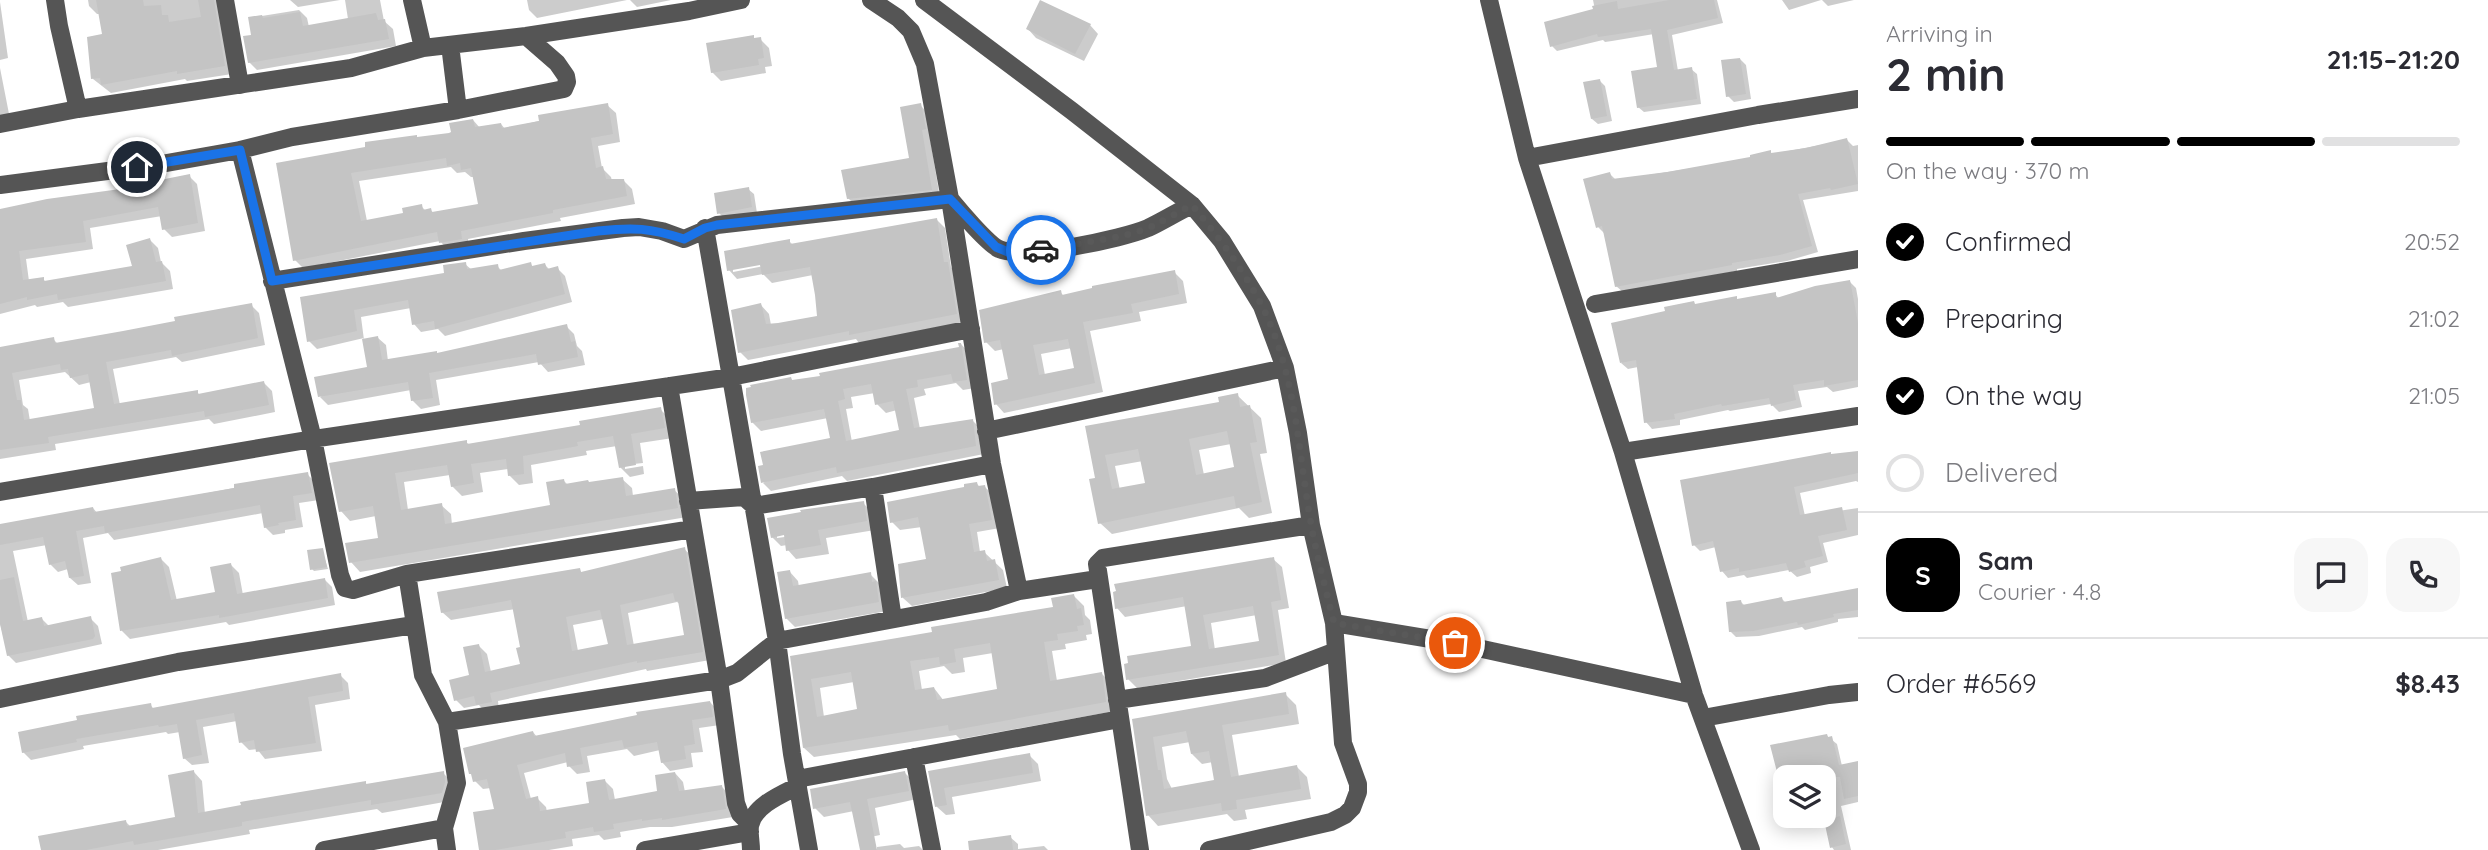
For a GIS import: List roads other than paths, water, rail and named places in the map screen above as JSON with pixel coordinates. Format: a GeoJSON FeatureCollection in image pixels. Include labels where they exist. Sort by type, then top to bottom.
{"type":"FeatureCollection","features":[{"type":"Feature","properties":{"kind":"street"},"geometry":{"type":"LineString","coordinates":[[55,0],[78,109]]}},
{"type":"Feature","properties":{"kind":"street"},"geometry":{"type":"LineString","coordinates":[[225,0],[240,85]]}},
{"type":"Feature","properties":{"kind":"street"},"geometry":{"type":"LineString","coordinates":[[412,0],[423,48]]}},
{"type":"Feature","properties":{"kind":"street"},"geometry":{"type":"LineString","coordinates":[[0,124],[78,109],[351,68],[423,48],[526,36],[690,11],[741,0]]}},
{"type":"Feature","properties":{"kind":"street"},"geometry":{"type":"LineString","coordinates":[[872,0],[911,31],[925,64],[950,199],[986,431],[1019,592]]}},
{"type":"Feature","properties":{"kind":"street"},"geometry":{"type":"LineString","coordinates":[[924,0],[1192,205],[1222,241],[1262,306],[1285,368],[1298,433],[1311,525],[1334,623],[1343,743],[1358,784],[1358,792],[1352,808],[1331,822],[1209,850]]}},
{"type":"Feature","properties":{"kind":"street"},"geometry":{"type":"LineString","coordinates":[[1489,0],[1527,158],[1623,452],[1694,695],[1751,850]]}},
{"type":"Feature","properties":{"kind":"street"},"geometry":{"type":"LineString","coordinates":[[0,185],[161,164],[240,150],[292,137],[458,110],[564,89],[567,82],[563,70],[526,36]]}},
{"type":"Feature","properties":{"kind":"street"},"geometry":{"type":"LineString","coordinates":[[450,45],[458,110]]}},
{"type":"Feature","properties":{"kind":"street"},"geometry":{"type":"LineString","coordinates":[[1527,158],[1858,99]]}},
{"type":"Feature","properties":{"kind":"street"},"geometry":{"type":"LineString","coordinates":[[240,150],[313,439],[340,575],[345,588],[353,590],[407,574],[693,529]]}},
{"type":"Feature","properties":{"kind":"street"},"geometry":{"type":"LineString","coordinates":[[950,199],[996,247],[1017,253],[1123,236],[1149,228],[1192,205]]}},
{"type":"Feature","properties":{"kind":"street"},"geometry":{"type":"LineString","coordinates":[[272,281],[610,230],[639,227],[666,232],[684,239],[705,228],[950,199]]}},
{"type":"Feature","properties":{"kind":"street"},"geometry":{"type":"LineString","coordinates":[[705,228],[777,641],[809,850]]}},
{"type":"Feature","properties":{"kind":"street"},"geometry":{"type":"LineString","coordinates":[[1595,304],[1858,259]]}},
{"type":"Feature","properties":{"kind":"street"},"geometry":{"type":"LineString","coordinates":[[0,492],[313,439],[731,377],[971,330]]}},
{"type":"Feature","properties":{"kind":"street"},"geometry":{"type":"LineString","coordinates":[[986,431],[1285,368]]}},
{"type":"Feature","properties":{"kind":"street"},"geometry":{"type":"LineString","coordinates":[[668,386],[719,680],[736,803],[750,835]]}},
{"type":"Feature","properties":{"kind":"street"},"geometry":{"type":"LineString","coordinates":[[1623,452],[1858,416]]}},
{"type":"Feature","properties":{"kind":"street"},"geometry":{"type":"LineString","coordinates":[[754,506],[992,464]]}},
{"type":"Feature","properties":{"kind":"street"},"geometry":{"type":"LineString","coordinates":[[873,487],[893,619]]}},
{"type":"Feature","properties":{"kind":"street"},"geometry":{"type":"LineString","coordinates":[[688,501],[744,497],[754,506]]}},
{"type":"Feature","properties":{"kind":"street"},"geometry":{"type":"LineString","coordinates":[[1140,850],[1097,564],[1103,558],[1311,525]]}},
{"type":"Feature","properties":{"kind":"street"},"geometry":{"type":"LineString","coordinates":[[407,574],[423,675],[447,722],[457,783],[444,828],[447,850]]}},
{"type":"Feature","properties":{"kind":"street"},"geometry":{"type":"LineString","coordinates":[[447,722],[719,680],[737,673],[777,641],[986,602],[1019,592],[1098,579]]}},
{"type":"Feature","properties":{"kind":"street"},"geometry":{"type":"LineString","coordinates":[[1334,623],[1455,643],[1694,695]]}},
{"type":"Feature","properties":{"kind":"street"},"geometry":{"type":"LineString","coordinates":[[0,699],[178,662],[414,625]]}},
{"type":"Feature","properties":{"kind":"street"},"geometry":{"type":"LineString","coordinates":[[1117,700],[1255,680],[1285,672],[1336,651]]}},
{"type":"Feature","properties":{"kind":"street"},"geometry":{"type":"LineString","coordinates":[[1703,718],[1858,692]]}},
{"type":"Feature","properties":{"kind":"street"},"geometry":{"type":"LineString","coordinates":[[750,835],[764,806],[798,783],[914,757],[1120,719]]}},
{"type":"Feature","properties":{"kind":"street"},"geometry":{"type":"LineString","coordinates":[[914,757],[932,850]]}},
{"type":"Feature","properties":{"kind":"street"},"geometry":{"type":"LineString","coordinates":[[324,850],[444,828]]}},
{"type":"Feature","properties":{"kind":"street"},"geometry":{"type":"LineString","coordinates":[[645,850],[750,835]]}}]}
